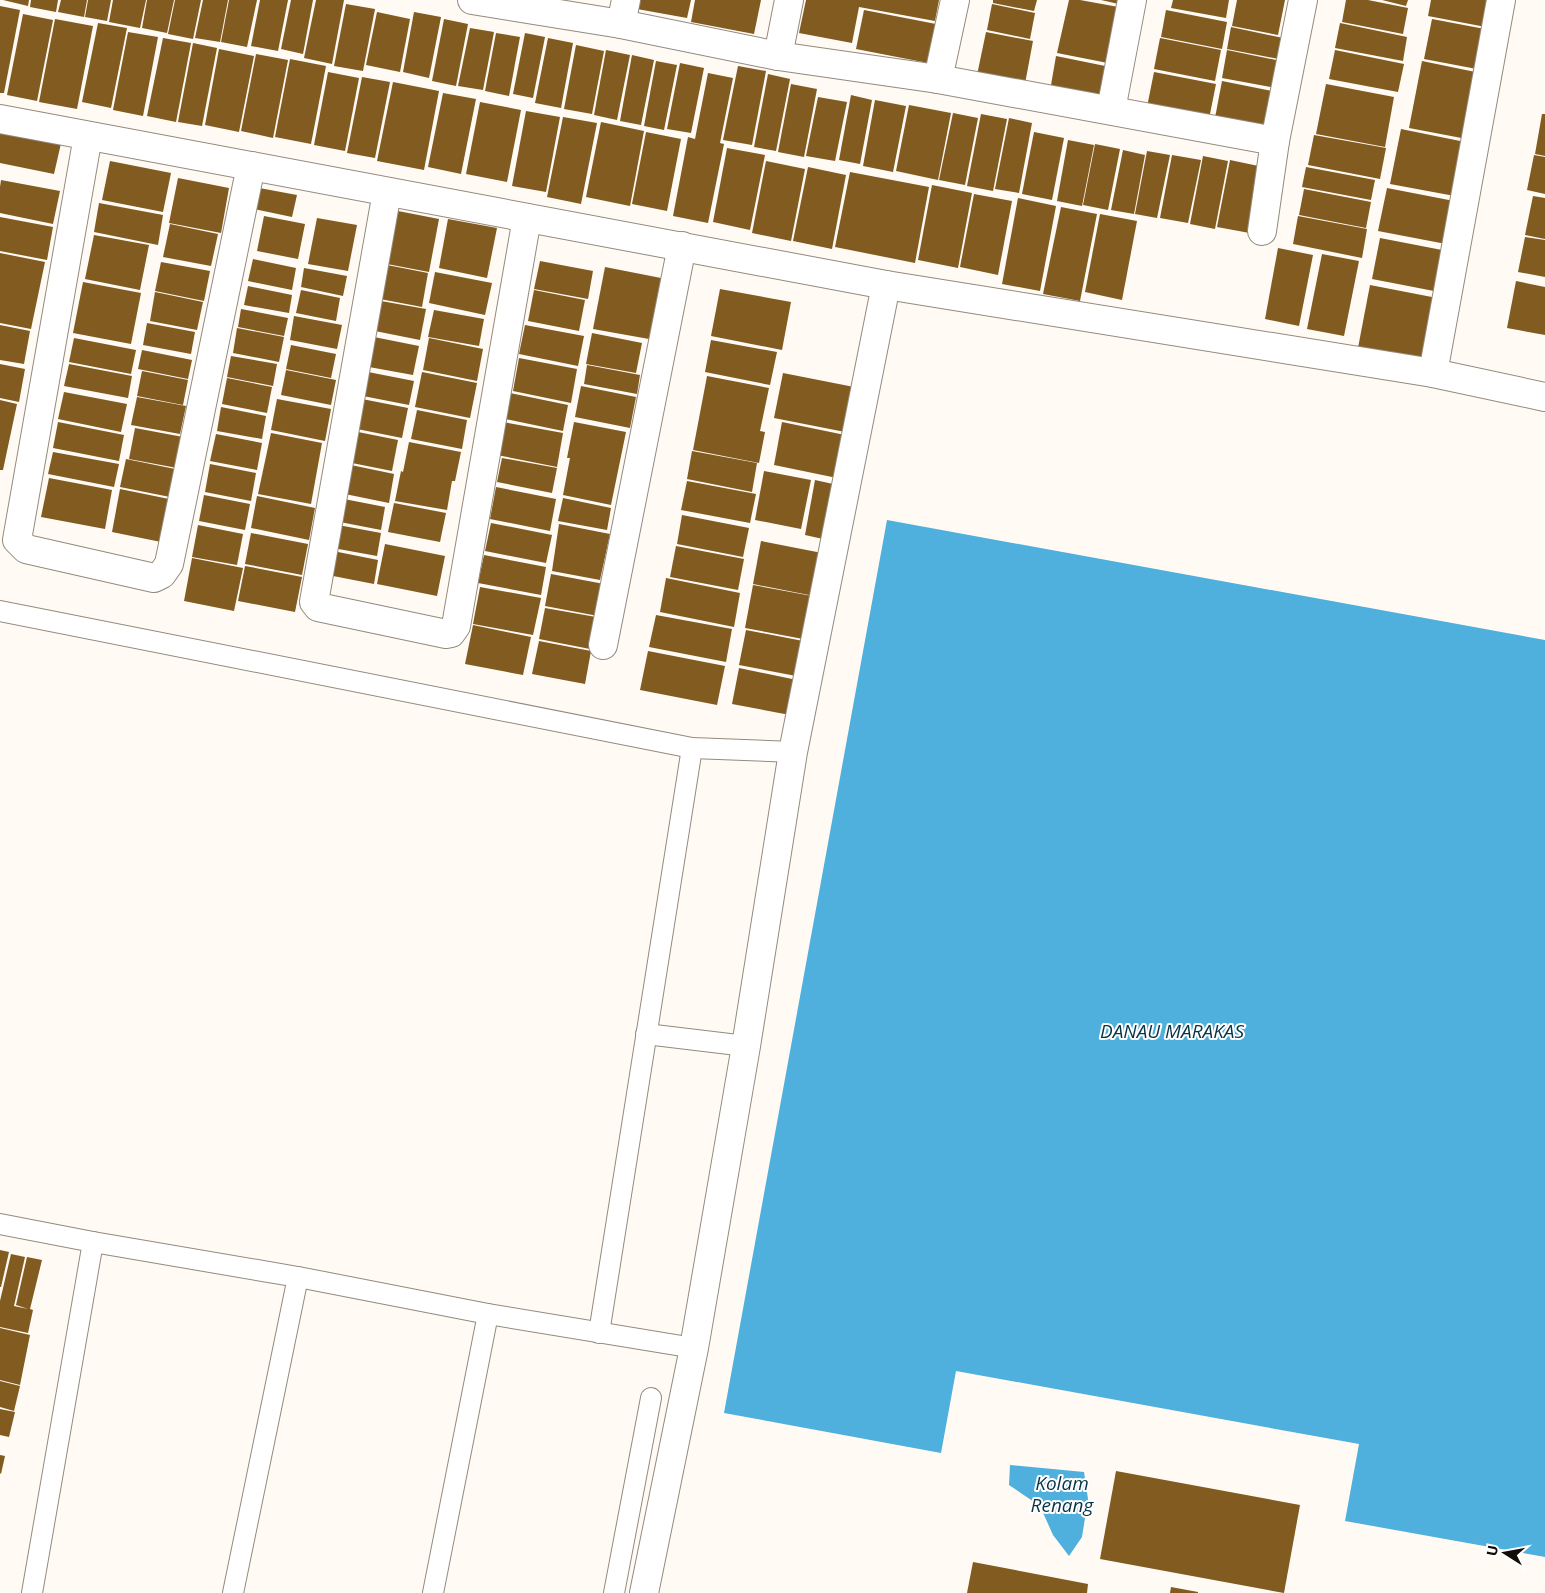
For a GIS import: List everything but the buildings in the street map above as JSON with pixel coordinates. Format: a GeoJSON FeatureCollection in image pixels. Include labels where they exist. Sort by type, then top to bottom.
{"type":"FeatureCollection","features":[{"type":"Feature","properties":{"kind":"street"},"geometry":{"type":"LineString","coordinates":[[472,0],[624,12],[778,56],[938,79],[1275,141]]}},
{"type":"Feature","properties":{"kind":"street"},"geometry":{"type":"LineString","coordinates":[[778,56],[789,0]]}},
{"type":"Feature","properties":{"kind":"street"},"geometry":{"type":"LineString","coordinates":[[938,79],[955,0]]}},
{"type":"Feature","properties":{"kind":"street"},"geometry":{"type":"LineString","coordinates":[[1111,110],[1132,0]]}},
{"type":"Feature","properties":{"kind":"street"},"geometry":{"type":"LineString","coordinates":[[1262,231],[1275,141],[1302,0]]}},
{"type":"Feature","properties":{"kind":"street"},"geometry":{"type":"LineString","coordinates":[[1433,373],[1501,0]]}},
{"type":"Feature","properties":{"kind":"street"},"geometry":{"type":"LineString","coordinates":[[0,119],[886,285],[1433,373],[1545,397]]}},
{"type":"Feature","properties":{"kind":"street"},"geometry":{"type":"LineString","coordinates":[[88,136],[17,540],[26,549],[154,578],[162,574],[169,564],[251,166]]}},
{"type":"Feature","properties":{"kind":"street"},"geometry":{"type":"LineString","coordinates":[[387,192],[314,602],[318,607],[442,633],[451,633],[456,626],[527,218]]}},
{"type":"Feature","properties":{"kind":"street"},"geometry":{"type":"LineString","coordinates":[[602,645],[682,246]]}},
{"type":"Feature","properties":{"kind":"street"},"geometry":{"type":"LineString","coordinates":[[644,1593],[694,1348],[746,1046],[793,752],[886,285]]}},
{"type":"Feature","properties":{"kind":"lane"},"geometry":{"type":"LineString","coordinates":[[0,611],[692,748],[793,752]]}},
{"type":"Feature","properties":{"kind":"lane"},"geometry":{"type":"LineString","coordinates":[[599,1333],[692,748]]}},
{"type":"Feature","properties":{"kind":"lane"},"geometry":{"type":"LineString","coordinates":[[646,1034],[746,1046]]}},
{"type":"Feature","properties":{"kind":"lane"},"geometry":{"type":"LineString","coordinates":[[0,1224],[298,1277],[488,1314],[694,1348]]}},
{"type":"Feature","properties":{"kind":"lane"},"geometry":{"type":"LineString","coordinates":[[32,1593],[93,1242]]}},
{"type":"Feature","properties":{"kind":"lane"},"geometry":{"type":"LineString","coordinates":[[233,1593],[298,1277]]}},
{"type":"Feature","properties":{"kind":"lane"},"geometry":{"type":"LineString","coordinates":[[433,1593],[488,1314]]}},
{"type":"Feature","properties":{"kind":"lane"},"geometry":{"type":"LineString","coordinates":[[614,1593],[651,1398]]}},
{"type":"Feature","properties":{"kind":"water","name":"DANAU MARAKAS"},"geometry":{"type":"Polygon","coordinates":[[[887,520],[1545,640],[1545,1557],[1345,1521],[1359,1444],[956,1371],[941,1453],[724,1413],[887,520]]]}},
{"type":"Feature","properties":{"kind":"water","name":"Kolam Renang"},"geometry":{"type":"Polygon","coordinates":[[[1010,1465],[1084,1472],[1088,1499],[1082,1537],[1069,1556],[1053,1535],[1040,1506],[1009,1485],[1010,1465]]]}}]}
